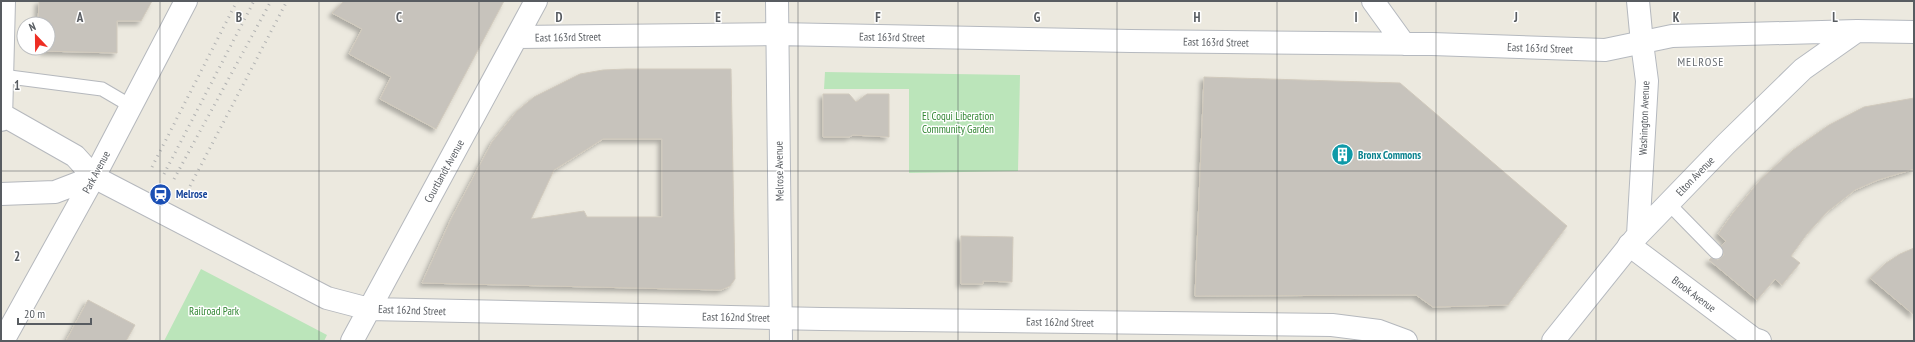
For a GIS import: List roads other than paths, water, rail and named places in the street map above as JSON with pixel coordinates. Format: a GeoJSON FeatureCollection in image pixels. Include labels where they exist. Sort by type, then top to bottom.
{"type":"FeatureCollection","features":[{"type":"Feature","properties":{"kind":"street"},"geometry":{"type":"LineString","coordinates":[[1,120],[4,1]]}},
{"type":"Feature","properties":{"kind":"street","name":"Park Avenue"},"geometry":{"type":"LineString","coordinates":[[2,341],[94,177],[186,1]]}},
{"type":"Feature","properties":{"kind":"street","name":"Courtlandt Avenue"},"geometry":{"type":"LineString","coordinates":[[352,341],[536,1]]}},
{"type":"Feature","properties":{"kind":"street","name":"Melrose Avenue"},"geometry":{"type":"LineString","coordinates":[[777,1],[782,318],[781,341]]}},
{"type":"Feature","properties":{"kind":"street"},"geometry":{"type":"LineString","coordinates":[[1373,1],[1404,44]]}},
{"type":"Feature","properties":{"kind":"street","name":"Washington Avenue"},"geometry":{"type":"LineString","coordinates":[[1634,240],[1647,81],[1638,1]]}},
{"type":"Feature","properties":{"kind":"street","name":"East 163rd Street"},"geometry":{"type":"LineString","coordinates":[[517,37],[777,34],[1404,44],[1605,50],[1672,36],[1858,31],[1914,32]]}},
{"type":"Feature","properties":{"kind":"street","name":"Elton Avenue"},"geometry":{"type":"LineString","coordinates":[[1553,341],[1634,240],[1668,203],[1793,79],[1813,61],[1858,31]]}},
{"type":"Feature","properties":{"kind":"street","name":"East 162nd Street"},"geometry":{"type":"LineString","coordinates":[[1,114],[75,156],[94,177],[327,298],[369,309],[782,318],[1332,326],[1379,331],[1406,341]]}},
{"type":"Feature","properties":{"kind":"street"},"geometry":{"type":"LineString","coordinates":[[1,194],[55,192],[94,177]]}},
{"type":"Feature","properties":{"kind":"street","name":"Brook Avenue"},"geometry":{"type":"LineString","coordinates":[[1634,240],[1754,339],[1760,341]]}},
{"type":"Feature","properties":{"kind":"lane"},"geometry":{"type":"LineString","coordinates":[[2,76],[102,89],[131,106]]}},
{"type":"Feature","properties":{"kind":"lane"},"geometry":{"type":"LineString","coordinates":[[1668,203],[1716,252]]}},
{"type":"Feature","properties":{"kind":"railway"},"geometry":{"type":"LineString","coordinates":[[152,167],[237,1]]}},
{"type":"Feature","properties":{"kind":"railway"},"geometry":{"type":"LineString","coordinates":[[164,174],[254,1]]}},
{"type":"Feature","properties":{"kind":"railway"},"geometry":{"type":"LineString","coordinates":[[174,179],[271,1]]}},
{"type":"Feature","properties":{"kind":"railway"},"geometry":{"type":"LineString","coordinates":[[190,186],[287,1]]}},
{"type":"Feature","properties":{"kind":"place","name":"Bronx Commons"},"geometry":{"type":"Point","coordinates":[1342,155]}},
{"type":"Feature","properties":{"kind":"place","name":"Melrose"},"geometry":{"type":"Point","coordinates":[160,194]}},
{"type":"Feature","properties":{"kind":"district","name":"MELROSE"},"geometry":{"type":"Point","coordinates":[1701,61]}},
{"type":"Feature","properties":{"kind":"park label","name":"El Coqui Liberation Community Garden"},"geometry":{"type":"Point","coordinates":[958,122]}},
{"type":"Feature","properties":{"kind":"park label","name":"Railroad Park"},"geometry":{"type":"Point","coordinates":[214,311]}}]}
